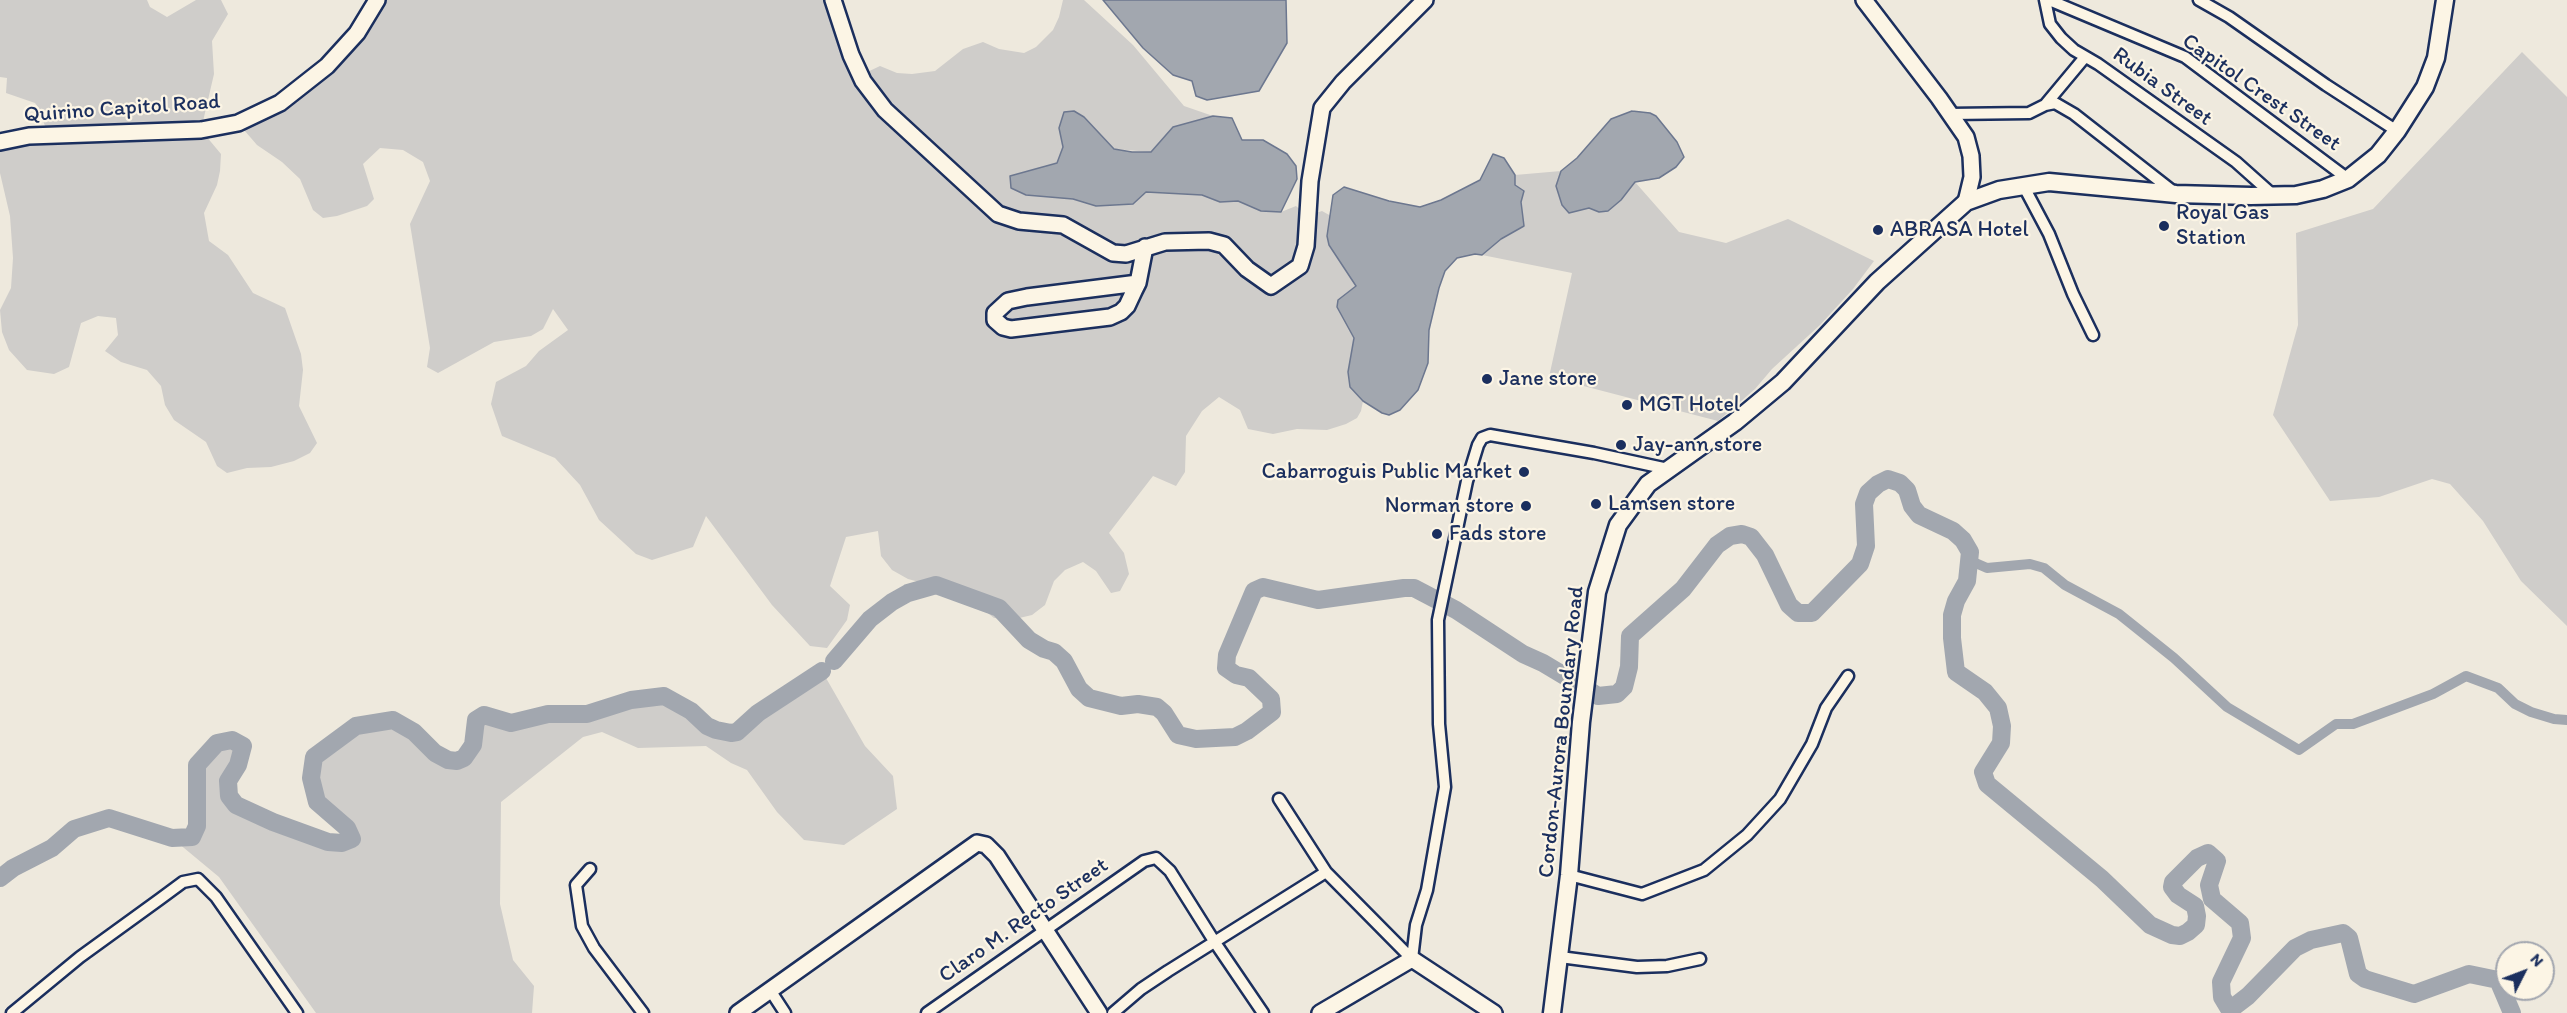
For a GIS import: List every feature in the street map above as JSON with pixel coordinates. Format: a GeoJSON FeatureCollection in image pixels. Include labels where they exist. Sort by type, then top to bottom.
{"type":"FeatureCollection","features":[{"type":"Feature","properties":{"kind":"main road","name":"Cordon-Aurora Boundary Road"},"geometry":{"type":"LineString","coordinates":[[1552,1013],[1569,875],[1581,722],[1597,592],[1618,525],[1648,484],[1735,422],[1783,382],[1877,282],[1966,202],[1999,190],[2049,182],[2176,194],[2296,195],[2323,189],[2349,179],[2378,155],[2397,131],[2425,87],[2436,58],[2445,0]]}},
{"type":"Feature","properties":{"kind":"street","name":"Quirino Capitol Road"},"geometry":{"type":"LineString","coordinates":[[0,142],[30,136],[201,130],[238,123],[280,103],[327,66],[357,33],[377,0]]}},
{"type":"Feature","properties":{"kind":"street"},"geometry":{"type":"LineString","coordinates":[[833,0],[851,55],[863,81],[885,110],[998,214],[1019,221],[1063,225],[1113,253],[1126,255],[1144,247],[1165,242],[1209,241],[1224,245],[1247,269],[1271,286],[1300,266],[1306,246],[1310,181],[1322,108],[1337,89],[1425,0]]}},
{"type":"Feature","properties":{"kind":"street"},"geometry":{"type":"LineString","coordinates":[[1864,0],[1966,137],[1971,156],[1972,177],[1966,202]]}},
{"type":"Feature","properties":{"kind":"street","name":"Rubia Street"},"geometry":{"type":"LineString","coordinates":[[2045,0],[2049,24],[2061,38],[2236,162],[2273,195]]}},
{"type":"Feature","properties":{"kind":"street","name":"Capitol Crest Street"},"geometry":{"type":"LineString","coordinates":[[2049,0],[2185,57],[2349,179]]}},
{"type":"Feature","properties":{"kind":"street"},"geometry":{"type":"LineString","coordinates":[[2199,0],[2229,16],[2326,85],[2397,131]]}},
{"type":"Feature","properties":{"kind":"street"},"geometry":{"type":"LineString","coordinates":[[2045,105],[2085,57]]}},
{"type":"Feature","properties":{"kind":"street"},"geometry":{"type":"LineString","coordinates":[[1950,114],[2029,113],[2055,103],[2176,194]]}},
{"type":"Feature","properties":{"kind":"street"},"geometry":{"type":"LineString","coordinates":[[2023,185],[2049,234],[2092,335]]}},
{"type":"Feature","properties":{"kind":"street"},"geometry":{"type":"LineString","coordinates":[[1138,283],[1008,301],[995,313],[995,320],[1003,327],[1011,328],[1110,317],[1121,312],[1127,306],[1138,283],[1144,247]]}},
{"type":"Feature","properties":{"kind":"street"},"geometry":{"type":"LineString","coordinates":[[1412,959],[1416,925],[1427,890],[1445,787],[1439,715],[1438,620],[1467,481],[1478,445],[1485,436],[1594,453],[1668,469]]}},
{"type":"Feature","properties":{"kind":"street"},"geometry":{"type":"LineString","coordinates":[[1569,875],[1642,894],[1704,870],[1748,835],[1780,799],[1812,744],[1826,708],[1848,676]]}},
{"type":"Feature","properties":{"kind":"street"},"geometry":{"type":"LineString","coordinates":[[1279,799],[1326,872],[1412,959],[1494,1013]]}},
{"type":"Feature","properties":{"kind":"street"},"geometry":{"type":"LineString","coordinates":[[738,1013],[973,844],[981,843],[997,856],[1099,1013]]}},
{"type":"Feature","properties":{"kind":"street","name":"Claro M. Recto Street"},"geometry":{"type":"LineString","coordinates":[[927,1013],[939,1010],[1045,930],[1144,861],[1156,858],[1165,864],[1214,941]]}},
{"type":"Feature","properties":{"kind":"street"},"geometry":{"type":"LineString","coordinates":[[590,869],[576,885],[582,926],[598,954],[643,1013]]}},
{"type":"Feature","properties":{"kind":"street"},"geometry":{"type":"LineString","coordinates":[[1113,1013],[1141,989],[1326,872]]}},
{"type":"Feature","properties":{"kind":"street"},"geometry":{"type":"LineString","coordinates":[[12,1013],[80,957],[160,898],[183,882],[198,879],[216,897],[297,1013]]}},
{"type":"Feature","properties":{"kind":"street"},"geometry":{"type":"LineString","coordinates":[[1214,941],[1263,1013]]}},
{"type":"Feature","properties":{"kind":"street"},"geometry":{"type":"LineString","coordinates":[[1560,957],[1637,967],[1667,966],[1701,959]]}},
{"type":"Feature","properties":{"kind":"street"},"geometry":{"type":"LineString","coordinates":[[1320,1013],[1412,959]]}},
{"type":"Feature","properties":{"kind":"street"},"geometry":{"type":"LineString","coordinates":[[770,990],[785,1013]]}},
{"type":"Feature","properties":{"kind":"shaded area"},"geometry":{"type":"Polygon","coordinates":[[[0,0],[147,0],[150,7],[167,17],[196,0],[221,0],[228,14],[212,41],[214,74],[201,130],[221,154],[217,185],[204,213],[209,241],[228,255],[253,293],[285,308],[301,354],[303,370],[299,406],[317,443],[310,453],[294,461],[271,467],[247,468],[227,473],[217,466],[206,442],[174,420],[165,405],[161,386],[147,370],[121,362],[105,351],[118,335],[116,318],[98,316],[81,323],[69,367],[54,374],[27,370],[9,350],[2,332],[0,310],[11,288],[13,258],[10,216],[0,173],[0,142],[48,134],[35,103],[6,93],[7,78],[0,77],[0,0]]]}},
{"type":"Feature","properties":{"kind":"shaded area"},"geometry":{"type":"Polygon","coordinates":[[[377,0],[833,0],[861,75],[880,66],[897,73],[935,71],[963,49],[983,42],[999,49],[1024,53],[1036,47],[1053,30],[1063,0],[1084,0],[1133,45],[1184,106],[1213,116],[1173,127],[1151,152],[1114,149],[1084,117],[1059,128],[1063,147],[1057,163],[1046,167],[1026,195],[1073,199],[1096,206],[1133,204],[1146,192],[1202,195],[1220,202],[1238,201],[1261,211],[1281,212],[1296,206],[1307,216],[1322,211],[1331,216],[1327,236],[1329,245],[1356,286],[1345,294],[1349,329],[1354,338],[1348,372],[1350,387],[1363,401],[1361,411],[1357,418],[1327,430],[1297,429],[1273,434],[1248,429],[1240,410],[1219,397],[1202,411],[1186,436],[1185,472],[1176,486],[1153,476],[1109,533],[1124,553],[1129,574],[1120,591],[1111,593],[1096,571],[1083,562],[1065,570],[1054,581],[1045,605],[1032,615],[1015,619],[994,618],[964,594],[908,579],[892,570],[881,556],[878,531],[846,537],[830,586],[850,605],[847,620],[827,648],[810,646],[772,605],[706,516],[693,547],[652,560],[636,554],[599,520],[580,485],[555,458],[502,436],[491,404],[496,382],[526,366],[539,351],[568,330],[553,309],[543,329],[531,336],[494,342],[438,373],[427,367],[430,348],[410,224],[430,181],[423,162],[403,150],[380,148],[363,164],[374,199],[367,206],[323,218],[313,210],[300,179],[282,162],[257,145],[238,123],[327,66],[377,0]]]}},
{"type":"Feature","properties":{"kind":"shaded area"},"geometry":{"type":"Polygon","coordinates":[[[1103,0],[1286,0],[1287,43],[1259,91],[1207,100],[1196,96],[1192,81],[1173,75],[1143,48],[1103,0]]]}},
{"type":"Feature","properties":{"kind":"shaded area"},"geometry":{"type":"Polygon","coordinates":[[[2522,52],[2567,97],[2567,626],[2521,581],[2483,521],[2450,484],[2432,479],[2379,497],[2330,501],[2273,415],[2298,325],[2296,233],[2373,209],[2522,52]]]}},
{"type":"Feature","properties":{"kind":"shaded area"},"geometry":{"type":"Polygon","coordinates":[[[1074,111],[1084,117],[1114,149],[1132,152],[1151,152],[1173,127],[1213,116],[1232,118],[1242,140],[1263,140],[1287,154],[1296,166],[1297,179],[1281,212],[1261,211],[1238,201],[1220,202],[1202,195],[1146,192],[1133,204],[1096,206],[1073,199],[1026,195],[1011,188],[1010,176],[1057,163],[1063,147],[1059,128],[1064,112],[1074,111]]]}},
{"type":"Feature","properties":{"kind":"shaded area"},"geometry":{"type":"Polygon","coordinates":[[[1632,111],[1656,116],[1677,142],[1684,157],[1676,167],[1659,178],[1635,182],[1621,200],[1608,211],[1599,212],[1589,208],[1569,213],[1562,205],[1556,186],[1561,171],[1577,158],[1611,119],[1632,111]]]}},
{"type":"Feature","properties":{"kind":"shaded area"},"geometry":{"type":"Polygon","coordinates":[[[1493,154],[1504,158],[1515,175],[1515,185],[1524,191],[1521,202],[1524,226],[1501,239],[1482,255],[1475,254],[1457,258],[1445,271],[1429,330],[1428,363],[1418,390],[1400,410],[1389,415],[1382,413],[1363,401],[1350,387],[1348,372],[1354,338],[1337,307],[1338,300],[1356,286],[1329,245],[1327,236],[1333,195],[1344,187],[1389,201],[1420,207],[1441,200],[1480,180],[1493,154]]]}},
{"type":"Feature","properties":{"kind":"shaded area"},"geometry":{"type":"Polygon","coordinates":[[[1561,171],[1556,186],[1581,208],[1599,212],[1635,182],[1679,232],[1726,243],[1788,219],[1874,261],[1853,289],[1820,325],[1772,369],[1755,389],[1718,421],[1549,377],[1572,273],[1482,255],[1501,239],[1524,226],[1521,202],[1524,191],[1515,185],[1515,175],[1561,171]]]}},
{"type":"Feature","properties":{"kind":"shaded area"},"geometry":{"type":"Polygon","coordinates":[[[822,671],[865,746],[893,776],[897,809],[844,845],[804,840],[777,812],[747,770],[731,763],[706,746],[638,748],[602,732],[583,737],[501,802],[500,904],[513,960],[534,986],[532,1013],[316,1013],[219,877],[172,838],[192,837],[197,826],[197,765],[217,743],[232,740],[243,746],[238,765],[228,781],[229,796],[236,805],[273,822],[328,842],[342,843],[352,838],[347,828],[317,802],[311,778],[314,757],[356,726],[393,720],[415,734],[437,754],[448,760],[457,761],[464,758],[473,745],[476,720],[484,715],[511,723],[548,714],[589,713],[631,700],[664,696],[692,713],[707,726],[731,733],[822,671]]]}},
{"type":"Feature","properties":{"kind":"waterway"},"geometry":{"type":"LineString","coordinates":[[834,661],[870,619],[892,602],[908,593],[936,585],[999,608],[1029,640],[1054,652],[1064,661],[1079,689],[1089,698],[1121,706],[1138,704],[1157,707],[1164,713],[1178,735],[1196,739],[1235,737],[1272,712],[1271,699],[1249,678],[1236,675],[1226,668],[1227,655],[1254,591],[1263,587],[1318,600],[1414,588],[1456,610],[1523,654],[1543,663],[1598,696],[1617,694],[1624,687],[1629,667],[1630,636],[1683,589],[1717,545],[1730,536],[1742,534],[1751,537],[1765,555],[1789,605],[1798,613],[1812,613],[1860,564],[1866,546],[1864,504],[1868,493],[1888,479],[1900,483],[1907,490],[1912,506],[1919,515],[1953,531],[1963,540],[1970,552],[1967,581],[1956,601],[1952,615],[1952,638],[1956,672],[1985,692],[1998,708],[2002,726],[2001,743],[1983,772],[1987,784],[2102,879],[2150,925],[2172,935],[2180,936],[2188,932],[2196,925],[2197,916],[2195,906],[2178,895],[2172,887],[2173,882],[2197,858],[2208,853],[2217,861],[2209,885],[2212,899],[2240,923],[2242,938],[2221,982],[2222,997],[2228,1007],[2235,1006],[2248,996],[2295,948],[2311,940],[2343,933],[2349,938],[2358,974],[2365,979],[2414,994],[2469,974],[2498,980],[2512,1013]]}},
{"type":"Feature","properties":{"kind":"waterway"},"geometry":{"type":"LineString","coordinates":[[1971,561],[1987,568],[2030,564],[2044,568],[2065,585],[2119,614],[2174,658],[2227,707],[2299,750],[2336,724],[2353,724],[2433,694],[2466,676],[2498,688],[2515,704],[2531,712],[2554,719],[2567,720]]}},
{"type":"Feature","properties":{"kind":"waterway"},"geometry":{"type":"LineString","coordinates":[[0,878],[13,868],[52,848],[74,829],[109,818],[172,838],[192,837],[197,826],[197,765],[217,743],[232,740],[243,746],[238,765],[228,781],[229,796],[236,805],[273,822],[328,842],[342,843],[352,839],[347,828],[317,802],[311,778],[314,757],[356,726],[393,720],[414,732],[435,753],[448,760],[457,761],[464,758],[473,745],[476,720],[484,715],[511,723],[548,714],[587,714],[631,700],[664,696],[691,711],[707,726],[731,733],[737,732],[758,713],[822,671]]}},
{"type":"Feature","properties":{"kind":"place","name":"Royal Gas Station"},"geometry":{"type":"Point","coordinates":[2164,226]}},
{"type":"Feature","properties":{"kind":"place","name":"ABRASA Hotel"},"geometry":{"type":"Point","coordinates":[1878,230]}},
{"type":"Feature","properties":{"kind":"place","name":"Jane store"},"geometry":{"type":"Point","coordinates":[1487,379]}},
{"type":"Feature","properties":{"kind":"place","name":"MGT Hotel"},"geometry":{"type":"Point","coordinates":[1627,405]}},
{"type":"Feature","properties":{"kind":"place","name":"Jay-ann store"},"geometry":{"type":"Point","coordinates":[1621,445]}},
{"type":"Feature","properties":{"kind":"place","name":"Cabarroguis Public Market"},"geometry":{"type":"Point","coordinates":[1524,472]}},
{"type":"Feature","properties":{"kind":"place","name":"Lamsen store"},"geometry":{"type":"Point","coordinates":[1596,504]}},
{"type":"Feature","properties":{"kind":"place","name":"Norman store"},"geometry":{"type":"Point","coordinates":[1526,506]}},
{"type":"Feature","properties":{"kind":"place","name":"Fads store"},"geometry":{"type":"Point","coordinates":[1437,534]}}]}
